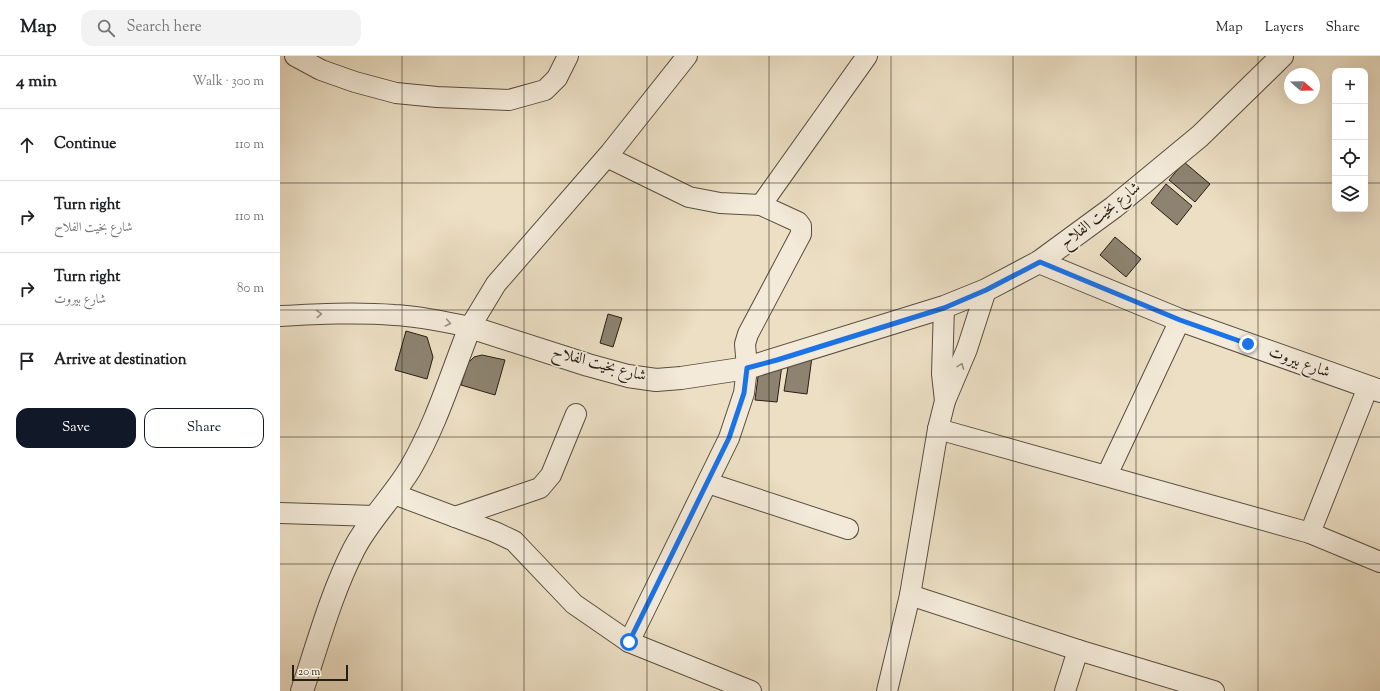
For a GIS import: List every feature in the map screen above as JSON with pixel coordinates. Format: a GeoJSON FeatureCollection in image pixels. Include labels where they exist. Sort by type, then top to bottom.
{"type":"FeatureCollection","features":[{"type":"Feature","properties":{"kind":"street"},"geometry":{"type":"LineString","coordinates":[[295,56],[321,70],[355,82],[396,93],[437,97],[509,100],[545,90],[557,78],[568,56]]}},
{"type":"Feature","properties":{"kind":"street"},"geometry":{"type":"LineString","coordinates":[[302,691],[334,593],[355,548],[375,516],[394,494],[427,439],[470,327],[496,284],[607,157],[687,56]]}},
{"type":"Feature","properties":{"kind":"street"},"geometry":{"type":"LineString","coordinates":[[761,205],[867,56]]}},
{"type":"Feature","properties":{"kind":"street","name":"شارع بخيت الفلاح"},"geometry":{"type":"LineString","coordinates":[[280,316],[326,314],[394,315],[435,320],[470,327],[628,376],[656,380],[681,378],[747,368],[944,308],[986,290],[1040,262],[1114,208],[1200,136],[1282,56]]}},
{"type":"Feature","properties":{"kind":"street"},"geometry":{"type":"LineString","coordinates":[[607,157],[689,197],[720,203],[761,205],[798,222],[801,226],[801,234],[748,334],[745,356],[747,368],[744,393],[729,438],[629,642]]}},
{"type":"Feature","properties":{"kind":"street","name":"شارع بيروت"},"geometry":{"type":"LineString","coordinates":[[1040,262],[1180,320],[1377,390]]}},
{"type":"Feature","properties":{"kind":"street"},"geometry":{"type":"LineString","coordinates":[[887,691],[910,595],[938,429],[945,401],[965,356],[986,290]]}},
{"type":"Feature","properties":{"kind":"street"},"geometry":{"type":"LineString","coordinates":[[944,308],[942,374],[945,401]]}},
{"type":"Feature","properties":{"kind":"street"},"geometry":{"type":"LineString","coordinates":[[1107,475],[1180,320]]}},
{"type":"Feature","properties":{"kind":"street"},"geometry":{"type":"LineString","coordinates":[[1310,534],[1377,390]]}},
{"type":"Feature","properties":{"kind":"street"},"geometry":{"type":"LineString","coordinates":[[455,517],[540,488],[551,475],[576,414]]}},
{"type":"Feature","properties":{"kind":"street"},"geometry":{"type":"LineString","coordinates":[[938,429],[1107,475],[1310,534],[1380,562]]}},
{"type":"Feature","properties":{"kind":"street"},"geometry":{"type":"LineString","coordinates":[[708,483],[848,529]]}},
{"type":"Feature","properties":{"kind":"street"},"geometry":{"type":"LineString","coordinates":[[394,494],[514,541],[574,604],[629,642],[751,691]]}},
{"type":"Feature","properties":{"kind":"street"},"geometry":{"type":"LineString","coordinates":[[280,513],[375,516]]}},
{"type":"Feature","properties":{"kind":"street"},"geometry":{"type":"LineString","coordinates":[[910,595],[1078,650],[1214,691]]}},
{"type":"Feature","properties":{"kind":"street"},"geometry":{"type":"LineString","coordinates":[[1065,691],[1078,650]]}},
{"type":"Feature","properties":{"kind":"building"},"geometry":{"type":"Polygon","coordinates":[[[1184,162],[1210,184],[1195,202],[1169,180],[1184,162]]]}},
{"type":"Feature","properties":{"kind":"building"},"geometry":{"type":"Polygon","coordinates":[[[1166,184],[1192,206],[1177,225],[1151,203],[1166,184]]]}},
{"type":"Feature","properties":{"kind":"building"},"geometry":{"type":"Polygon","coordinates":[[[1115,237],[1141,259],[1126,277],[1100,255],[1115,237]]]}},
{"type":"Feature","properties":{"kind":"building"},"geometry":{"type":"Polygon","coordinates":[[[608,314],[622,318],[613,347],[600,343],[608,314]]]}},
{"type":"Feature","properties":{"kind":"building"},"geometry":{"type":"Polygon","coordinates":[[[406,331],[427,337],[433,357],[427,379],[395,370],[406,331]]]}},
{"type":"Feature","properties":{"kind":"building"},"geometry":{"type":"Polygon","coordinates":[[[482,355],[505,360],[495,395],[461,385],[468,363],[474,357],[482,355]]]}},
{"type":"Feature","properties":{"kind":"building"},"geometry":{"type":"Polygon","coordinates":[[[812,357],[807,394],[784,391],[789,361],[812,357]]]}},
{"type":"Feature","properties":{"kind":"building"},"geometry":{"type":"Polygon","coordinates":[[[782,365],[777,402],[755,400],[759,369],[782,365]]]}},
{"type":"Feature","properties":{"kind":"route"},"geometry":{"type":"LineString","coordinates":[[629,642],[729,438],[744,393],[747,368],[944,308],[986,290],[1040,262],[1180,320],[1248,344]]}}]}
